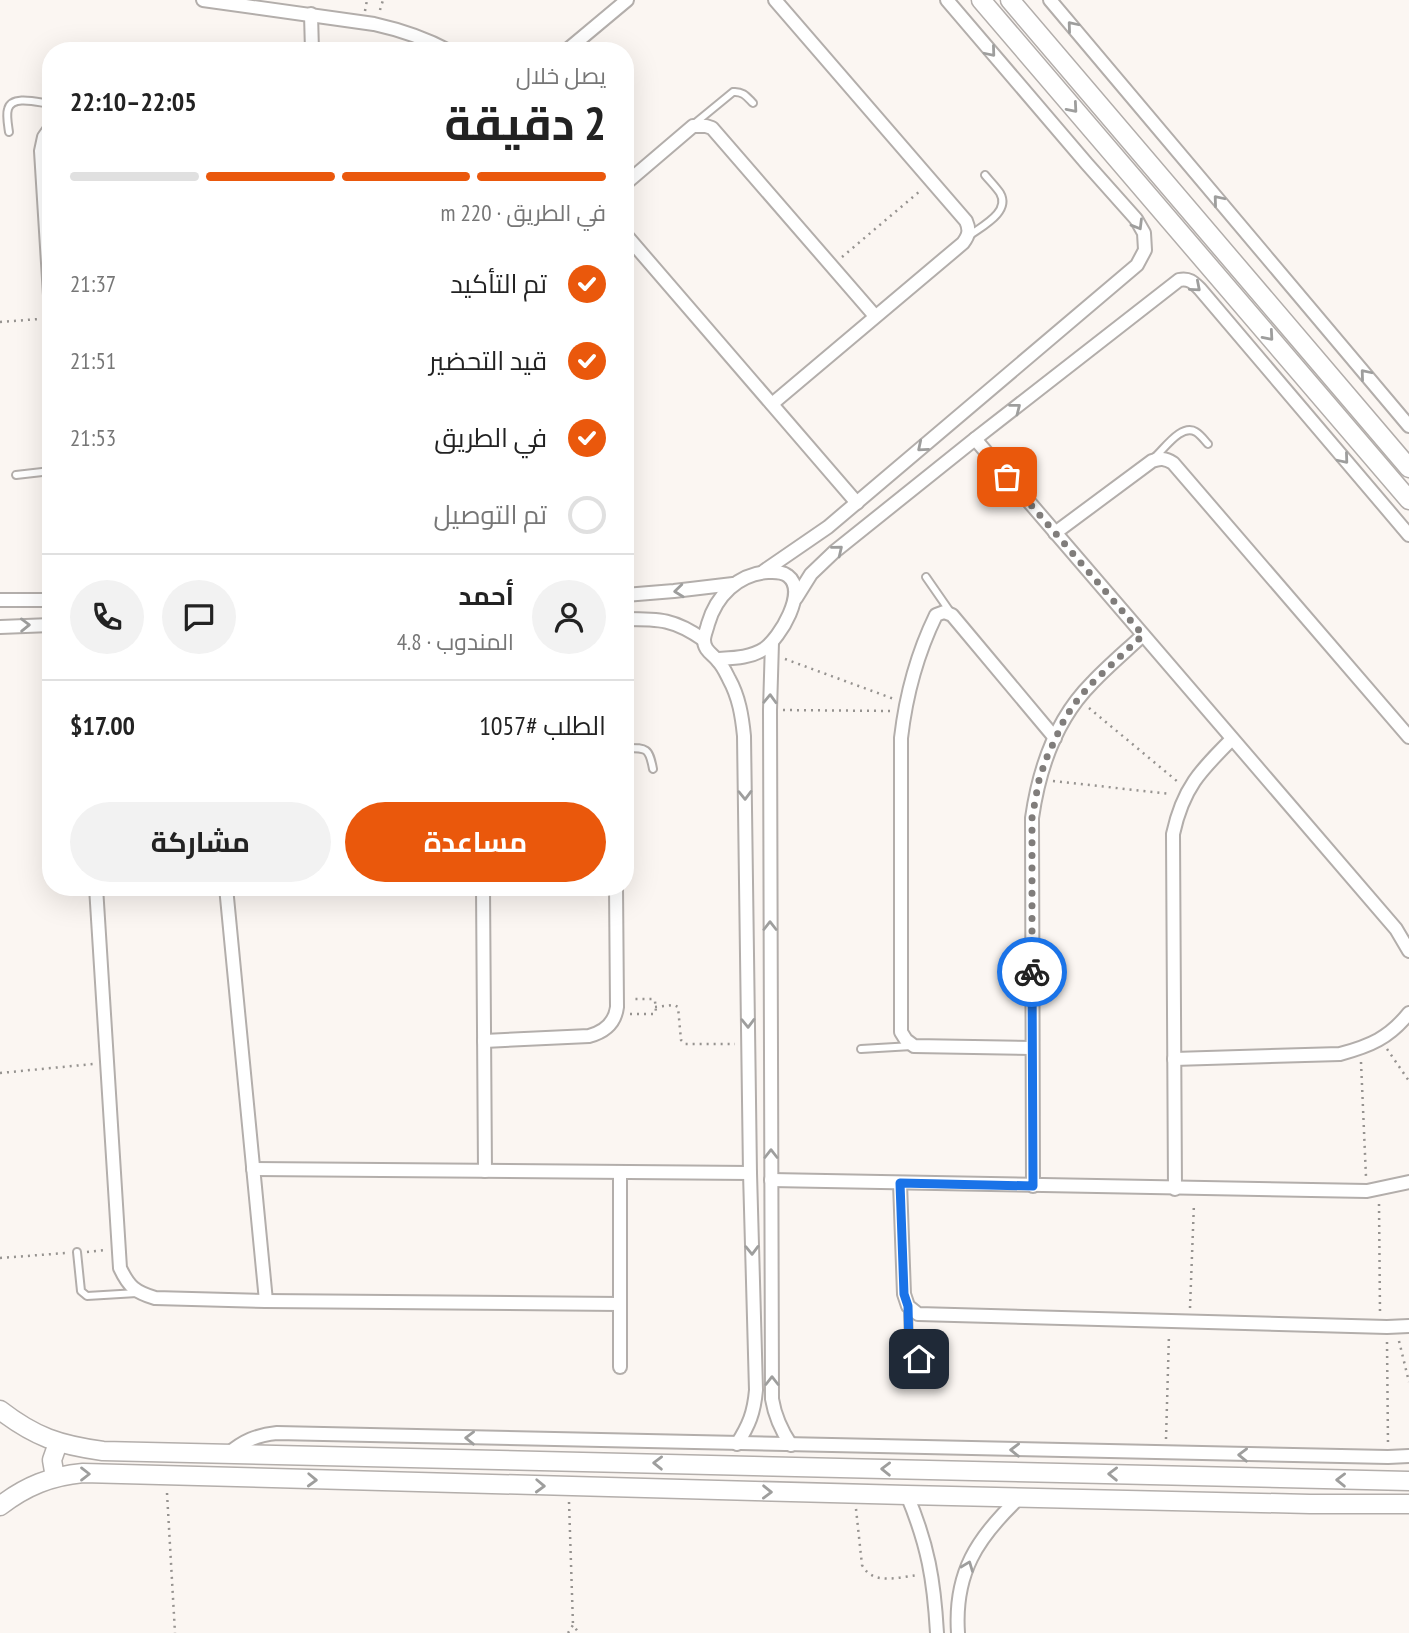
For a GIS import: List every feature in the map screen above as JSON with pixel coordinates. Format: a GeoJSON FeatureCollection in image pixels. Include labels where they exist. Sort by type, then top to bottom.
{"type":"FeatureCollection","features":[{"type":"Feature","properties":{"kind":"street"},"geometry":{"type":"LineString","coordinates":[[203,0],[374,23],[400,29],[432,42]]}},
{"type":"Feature","properties":{"kind":"street"},"geometry":{"type":"LineString","coordinates":[[575,42],[612,4],[627,0]]}},
{"type":"Feature","properties":{"kind":"street"},"geometry":{"type":"LineString","coordinates":[[772,404],[968,237],[969,229],[966,221],[775,0]]}},
{"type":"Feature","properties":{"kind":"street"},"geometry":{"type":"LineString","coordinates":[[762,573],[807,543],[857,503],[1138,265],[1145,250],[1144,233],[1136,219],[947,0]]}},
{"type":"Feature","properties":{"kind":"street"},"geometry":{"type":"LineString","coordinates":[[981,0],[1409,500]]}},
{"type":"Feature","properties":{"kind":"street"},"geometry":{"type":"LineString","coordinates":[[1010,0],[1409,468]]}},
{"type":"Feature","properties":{"kind":"street"},"geometry":{"type":"LineString","coordinates":[[1050,0],[1409,426]]}},
{"type":"Feature","properties":{"kind":"street"},"geometry":{"type":"LineString","coordinates":[[311,14],[312,42]]}},
{"type":"Feature","properties":{"kind":"street"},"geometry":{"type":"LineString","coordinates":[[634,176],[693,126],[706,125],[718,133],[876,316]]}},
{"type":"Feature","properties":{"kind":"street"},"geometry":{"type":"LineString","coordinates":[[42,146],[42,167]]}},
{"type":"Feature","properties":{"kind":"street"},"geometry":{"type":"LineString","coordinates":[[634,245],[857,503]]}},
{"type":"Feature","properties":{"kind":"street"},"geometry":{"type":"LineString","coordinates":[[794,601],[811,574],[822,563],[975,439],[1179,280],[1189,280],[1200,289],[1409,535]]}},
{"type":"Feature","properties":{"kind":"street"},"geometry":{"type":"LineString","coordinates":[[975,439],[1396,929],[1409,951]]}},
{"type":"Feature","properties":{"kind":"street"},"geometry":{"type":"LineString","coordinates":[[1055,533],[1152,461],[1159,458],[1173,463],[1409,737]]}},
{"type":"Feature","properties":{"kind":"street"},"geometry":{"type":"LineString","coordinates":[[737,1444],[748,1427],[754,1409],[755,1390],[744,736],[738,699],[717,659],[706,648],[704,640],[712,611],[721,596],[734,584],[762,573],[779,572],[786,573],[791,578],[796,591],[786,623],[772,648],[770,709],[772,1399],[781,1431],[791,1445]]}},
{"type":"Feature","properties":{"kind":"street"},"geometry":{"type":"LineString","coordinates":[[634,593],[734,584]]}},
{"type":"Feature","properties":{"kind":"street"},"geometry":{"type":"LineString","coordinates":[[0,600],[42,600]]}},
{"type":"Feature","properties":{"kind":"street"},"geometry":{"type":"LineString","coordinates":[[1032,1048],[914,1046],[906,1041],[901,1032],[901,738],[914,671],[936,615],[944,612],[952,615],[1055,738]]}},
{"type":"Feature","properties":{"kind":"street"},"geometry":{"type":"LineString","coordinates":[[634,620],[663,620],[674,623],[704,640]]}},
{"type":"Feature","properties":{"kind":"street"},"geometry":{"type":"LineString","coordinates":[[0,627],[42,625]]}},
{"type":"Feature","properties":{"kind":"street"},"geometry":{"type":"LineString","coordinates":[[1033,1186],[1032,818],[1039,780],[1055,738],[1078,699],[1143,635]]}},
{"type":"Feature","properties":{"kind":"street"},"geometry":{"type":"LineString","coordinates":[[717,659],[743,657],[772,648]]}},
{"type":"Feature","properties":{"kind":"street"},"geometry":{"type":"LineString","coordinates":[[1175,1189],[1173,834],[1177,814],[1187,792],[1204,768],[1232,739]]}},
{"type":"Feature","properties":{"kind":"street"},"geometry":{"type":"LineString","coordinates":[[97,896],[120,1268],[127,1283],[139,1293],[155,1298],[266,1301],[620,1304]]}},
{"type":"Feature","properties":{"kind":"street"},"geometry":{"type":"LineString","coordinates":[[227,896],[266,1301]]}},
{"type":"Feature","properties":{"kind":"street"},"geometry":{"type":"LineString","coordinates":[[483,896],[485,1171]]}},
{"type":"Feature","properties":{"kind":"street"},"geometry":{"type":"LineString","coordinates":[[484,1041],[589,1036],[606,1029],[616,1014],[616,896]]}},
{"type":"Feature","properties":{"kind":"street"},"geometry":{"type":"LineString","coordinates":[[1174,1059],[1340,1054],[1380,1040],[1409,1013]]}},
{"type":"Feature","properties":{"kind":"street"},"geometry":{"type":"LineString","coordinates":[[253,1169],[750,1174]]}},
{"type":"Feature","properties":{"kind":"street"},"geometry":{"type":"LineString","coordinates":[[620,1172],[620,1367]]}},
{"type":"Feature","properties":{"kind":"street"},"geometry":{"type":"LineString","coordinates":[[771,1180],[1373,1191],[1409,1182]]}},
{"type":"Feature","properties":{"kind":"street"},"geometry":{"type":"LineString","coordinates":[[900,1183],[904,1294],[908,1306],[918,1314],[1393,1327]]}},
{"type":"Feature","properties":{"kind":"street"},"geometry":{"type":"LineString","coordinates":[[0,1410],[37,1435],[58,1443],[103,1451],[1409,1481]]}},
{"type":"Feature","properties":{"kind":"street"},"geometry":{"type":"LineString","coordinates":[[228,1454],[246,1441],[277,1433],[1409,1456]]}},
{"type":"Feature","properties":{"kind":"street"},"geometry":{"type":"LineString","coordinates":[[55,1477],[52,1460],[58,1443]]}},
{"type":"Feature","properties":{"kind":"street"},"geometry":{"type":"LineString","coordinates":[[0,1506],[25,1488],[55,1477],[83,1473],[1019,1498],[1409,1504]]}},
{"type":"Feature","properties":{"kind":"street"},"geometry":{"type":"LineString","coordinates":[[908,1495],[932,1574],[937,1633]]}},
{"type":"Feature","properties":{"kind":"street"},"geometry":{"type":"LineString","coordinates":[[958,1633],[959,1597],[973,1553],[999,1516],[1019,1498]]}},
{"type":"Feature","properties":{"kind":"lane"},"geometry":{"type":"LineString","coordinates":[[693,126],[733,92],[739,91],[753,103]]}},
{"type":"Feature","properties":{"kind":"lane"},"geometry":{"type":"LineString","coordinates":[[9,132],[8,106],[12,102],[19,100],[42,103]]}},
{"type":"Feature","properties":{"kind":"lane"},"geometry":{"type":"LineString","coordinates":[[968,237],[1001,210],[1001,195],[985,175]]}},
{"type":"Feature","properties":{"kind":"lane"},"geometry":{"type":"LineString","coordinates":[[1152,461],[1186,430],[1198,433],[1208,444]]}},
{"type":"Feature","properties":{"kind":"lane"},"geometry":{"type":"LineString","coordinates":[[16,475],[42,472]]}},
{"type":"Feature","properties":{"kind":"lane"},"geometry":{"type":"LineString","coordinates":[[926,577],[952,615]]}},
{"type":"Feature","properties":{"kind":"lane"},"geometry":{"type":"LineString","coordinates":[[634,748],[648,751],[653,769]]}},
{"type":"Feature","properties":{"kind":"lane"},"geometry":{"type":"LineString","coordinates":[[861,1049],[914,1046]]}},
{"type":"Feature","properties":{"kind":"lane"},"geometry":{"type":"LineString","coordinates":[[77,1252],[81,1291],[87,1296],[139,1293]]}},
{"type":"Feature","properties":{"kind":"lane"},"geometry":{"type":"LineString","coordinates":[[908,1306],[910,1352],[919,1359],[937,1358]]}},
{"type":"Feature","properties":{"kind":"path"},"geometry":{"type":"LineString","coordinates":[[831,266],[932,182]]}},
{"type":"Feature","properties":{"kind":"path"},"geometry":{"type":"LineString","coordinates":[[0,322],[38,319]]}},
{"type":"Feature","properties":{"kind":"path"},"geometry":{"type":"LineString","coordinates":[[772,648],[905,707]]}},
{"type":"Feature","properties":{"kind":"path"},"geometry":{"type":"LineString","coordinates":[[1078,699],[1187,792]]}},
{"type":"Feature","properties":{"kind":"path"},"geometry":{"type":"LineString","coordinates":[[770,709],[905,707]]}},
{"type":"Feature","properties":{"kind":"path"},"geometry":{"type":"LineString","coordinates":[[1039,780],[1187,792]]}},
{"type":"Feature","properties":{"kind":"path"},"geometry":{"type":"LineString","coordinates":[[616,1014],[654,1014],[656,1007],[655,1001],[651,999],[617,1000]]}},
{"type":"Feature","properties":{"kind":"path"},"geometry":{"type":"LineString","coordinates":[[656,1007],[678,1007],[681,1040],[685,1044],[748,1044]]}},
{"type":"Feature","properties":{"kind":"path"},"geometry":{"type":"LineString","coordinates":[[1380,1040],[1409,1081]]}},
{"type":"Feature","properties":{"kind":"path"},"geometry":{"type":"LineString","coordinates":[[1360,1049],[1373,1191],[1393,1327],[1409,1382]]}},
{"type":"Feature","properties":{"kind":"path"},"geometry":{"type":"LineString","coordinates":[[0,1073],[107,1063]]}},
{"type":"Feature","properties":{"kind":"path"},"geometry":{"type":"LineString","coordinates":[[1189,1322],[1194,1189]]}},
{"type":"Feature","properties":{"kind":"path"},"geometry":{"type":"LineString","coordinates":[[0,1258],[119,1249]]}},
{"type":"Feature","properties":{"kind":"path"},"geometry":{"type":"LineString","coordinates":[[1166,1453],[1169,1322]]}},
{"type":"Feature","properties":{"kind":"path"},"geometry":{"type":"LineString","coordinates":[[1388,1457],[1393,1327]]}},
{"type":"Feature","properties":{"kind":"path"},"geometry":{"type":"LineString","coordinates":[[166,1476],[175,1633]]}},
{"type":"Feature","properties":{"kind":"path"},"geometry":{"type":"LineString","coordinates":[[568,1487],[573,1625],[568,1633]]}},
{"type":"Feature","properties":{"kind":"path"},"geometry":{"type":"LineString","coordinates":[[855,1494],[862,1565],[866,1572],[878,1579],[932,1574]]}},
{"type":"Feature","properties":{"kind":"path"},"geometry":{"type":"LineString","coordinates":[[573,1625],[579,1633]]}},
{"type":"Feature","properties":{"kind":"way so far"},"geometry":{"type":"LineString","coordinates":[[1007,477],[1143,635],[1078,699],[1055,738],[1039,780],[1032,818],[1032,972]]}},
{"type":"Feature","properties":{"kind":"route"},"geometry":{"type":"LineString","coordinates":[[919,1359],[914,1357],[909,1347],[900,1183],[1033,1186],[1032,972]]}}]}
